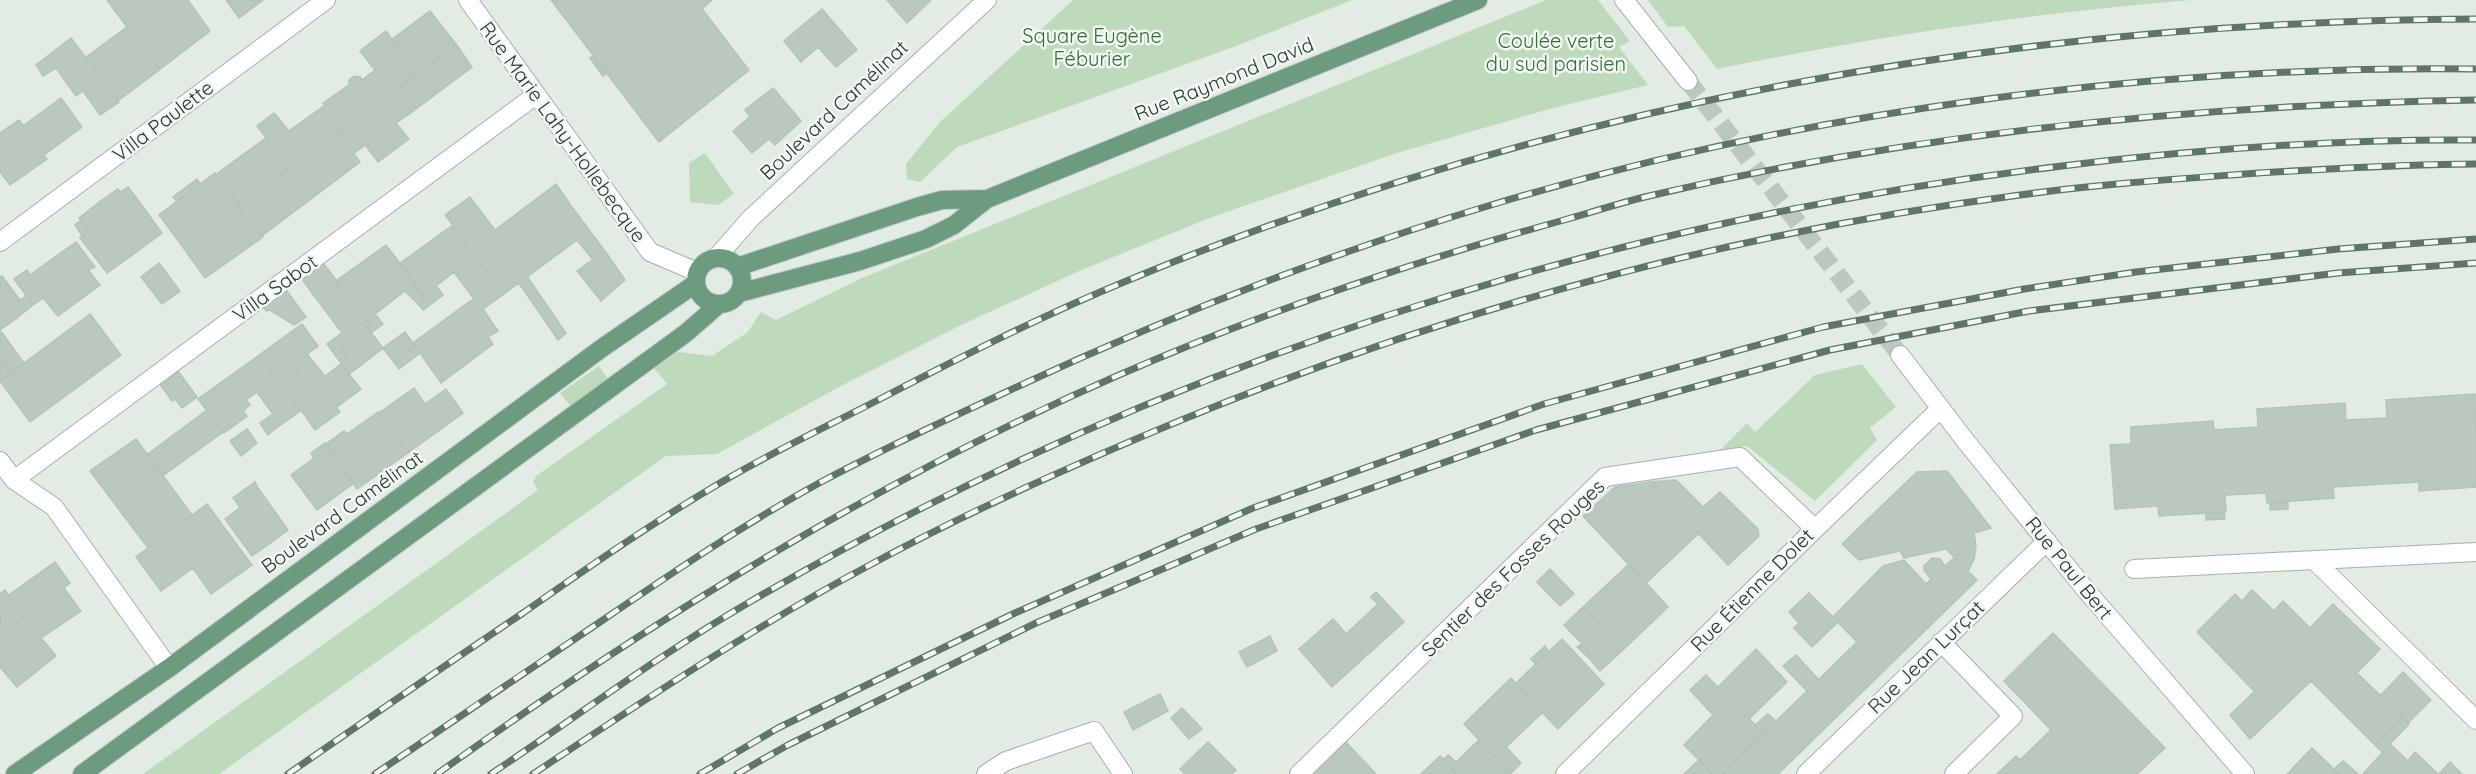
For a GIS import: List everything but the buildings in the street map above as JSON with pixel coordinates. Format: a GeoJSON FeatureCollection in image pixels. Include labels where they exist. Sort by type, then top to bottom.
{"type":"FeatureCollection","features":[{"type":"Feature","properties":{"kind":"main road","name":"Rue Raymond David"},"geometry":{"type":"LineString","coordinates":[[739,293],[860,261],[926,239],[954,225],[987,199],[1479,0]]}},
{"type":"Feature","properties":{"kind":"main road","name":"Rue Raymond David"},"geometry":{"type":"LineString","coordinates":[[737,267],[942,200],[987,199]]}},
{"type":"Feature","properties":{"kind":"main road"},"geometry":{"type":"LineString","coordinates":[[82,774],[686,333],[718,305],[730,302],[739,293],[742,280],[737,267],[726,259],[716,258],[705,262],[696,278],[699,294],[718,305]]}},
{"type":"Feature","properties":{"kind":"main road","name":"Boulevard Camélinat"},"geometry":{"type":"LineString","coordinates":[[15,774],[169,668],[696,278]]}},
{"type":"Feature","properties":{"kind":"street","name":"Villa Paulette"},"geometry":{"type":"LineString","coordinates":[[0,242],[326,0]]}},
{"type":"Feature","properties":{"kind":"street","name":"Rue Marie Lahy-Hollebecque"},"geometry":{"type":"LineString","coordinates":[[468,0],[650,252],[696,278]]}},
{"type":"Feature","properties":{"kind":"street","name":"Boulevard Camélinat"},"geometry":{"type":"LineString","coordinates":[[716,258],[751,218],[987,0]]}},
{"type":"Feature","properties":{"kind":"street"},"geometry":{"type":"LineString","coordinates":[[1624,0],[1688,81]]}},
{"type":"Feature","properties":{"kind":"street","name":"Villa Sabot"},"geometry":{"type":"LineString","coordinates":[[14,480],[536,96]]}},
{"type":"Feature","properties":{"kind":"street","name":"Rue Paul Bert"},"geometry":{"type":"LineString","coordinates":[[1900,355],[1940,409],[2047,541],[2245,774]]}},
{"type":"Feature","properties":{"kind":"street","name":"Rue Étienne Dolet"},"geometry":{"type":"LineString","coordinates":[[1565,774],[1940,409]]}},
{"type":"Feature","properties":{"kind":"street","name":"Sentier des Fosses Rouges"},"geometry":{"type":"LineString","coordinates":[[1299,774],[1605,477],[1740,457],[1815,529]]}},
{"type":"Feature","properties":{"kind":"street"},"geometry":{"type":"LineString","coordinates":[[0,461],[14,480],[54,507],[169,668]]}},
{"type":"Feature","properties":{"kind":"street","name":"Rue Jean Lurçat"},"geometry":{"type":"LineString","coordinates":[[1806,774],[2047,541]]}},
{"type":"Feature","properties":{"kind":"street"},"geometry":{"type":"LineString","coordinates":[[2134,569],[2476,552]]}},
{"type":"Feature","properties":{"kind":"street"},"geometry":{"type":"LineString","coordinates":[[2315,561],[2476,720]]}},
{"type":"Feature","properties":{"kind":"street"},"geometry":{"type":"LineString","coordinates":[[1941,642],[2013,716],[1954,774]]}},
{"type":"Feature","properties":{"kind":"street"},"geometry":{"type":"LineString","coordinates":[[986,774],[1006,760],[1094,731],[1123,774]]}},
{"type":"Feature","properties":{"kind":"green space","name":"Square Eugène Féburier"},"geometry":{"type":"Polygon","coordinates":[[[1073,0],[1352,0],[1236,46],[957,147],[920,182],[907,179],[906,164],[941,121],[1073,0]]]}},
{"type":"Feature","properties":{"kind":"green space","name":"Coulée verte du sud parisien"},"geometry":{"type":"Polygon","coordinates":[[[1546,0],[1598,0],[1630,41],[1619,47],[1648,85],[1553,108],[1397,153],[1212,217],[1079,271],[959,326],[839,387],[717,454],[666,456],[219,774],[143,774],[538,490],[533,482],[536,476],[667,384],[653,367],[671,351],[712,356],[748,332],[761,312],[776,320],[862,278],[1546,0]]]}},
{"type":"Feature","properties":{"kind":"green space","name":"Coulée verte du sud parisien"},"geometry":{"type":"Polygon","coordinates":[[[1648,0],[2191,0],[1953,27],[1717,69],[1684,26],[1668,27],[1648,0]]]}},
{"type":"Feature","properties":{"kind":"green space"},"geometry":{"type":"Polygon","coordinates":[[[705,153],[734,194],[718,205],[690,202],[689,163],[705,153]]]}},
{"type":"Feature","properties":{"kind":"green space"},"geometry":{"type":"Polygon","coordinates":[[[1862,364],[1896,407],[1870,428],[1877,440],[1815,501],[1747,446],[1720,450],[1747,423],[1755,432],[1815,375],[1862,364]]]}},
{"type":"Feature","properties":{"kind":"green space"},"geometry":{"type":"Polygon","coordinates":[[[599,366],[610,382],[573,409],[560,393],[599,366]]]}},
{"type":"Feature","properties":{"kind":"tunnel"},"geometry":{"type":"LineString","coordinates":[[1688,81],[1900,355]]}},
{"type":"Feature","properties":{"kind":"railway"},"geometry":{"type":"LineString","coordinates":[[288,774],[615,549],[686,503],[751,465],[969,353],[1061,309],[1124,282],[1286,220],[1450,166],[1618,121],[1787,84],[1958,56],[2130,36],[2303,24],[2476,19]]}},
{"type":"Feature","properties":{"kind":"railway"},"geometry":{"type":"LineString","coordinates":[[375,774],[681,567],[821,482],[935,425],[1123,339],[1305,267],[1429,224],[1610,172],[1731,144],[1854,120],[1978,100],[2103,85],[2228,75],[2353,70],[2476,69]]}},
{"type":"Feature","properties":{"kind":"railway"},"geometry":{"type":"LineString","coordinates":[[437,774],[518,717],[683,608],[853,507],[940,460],[1029,416],[1173,352],[1283,309],[1394,271],[1638,199],[1751,174],[1853,155],[2059,126],[2163,116],[2267,108],[2476,100]]}},
{"type":"Feature","properties":{"kind":"railway"},"geometry":{"type":"LineString","coordinates":[[491,774],[715,623],[901,519],[1058,443],[1219,376],[1382,317],[1549,267],[1718,225],[1889,191],[2062,166],[2217,150],[2320,143],[2476,140]]}},
{"type":"Feature","properties":{"kind":"railway"},"geometry":{"type":"LineString","coordinates":[[533,774],[657,692],[782,614],[868,566],[983,508],[1139,438],[1281,381],[1383,344],[1487,311],[1698,254],[1912,211],[2109,185],[2258,173],[2476,164]]}},
{"type":"Feature","properties":{"kind":"railway"},"geometry":{"type":"LineString","coordinates":[[700,774],[778,728],[1015,613],[1253,508],[1544,404],[1823,327],[2024,289],[2136,272],[2338,249],[2476,239]]}},
{"type":"Feature","properties":{"kind":"railway"},"geometry":{"type":"LineString","coordinates":[[737,774],[788,745],[1036,623],[1256,529],[1536,430],[1830,350],[2029,311],[2338,273],[2476,263]]}}]}
